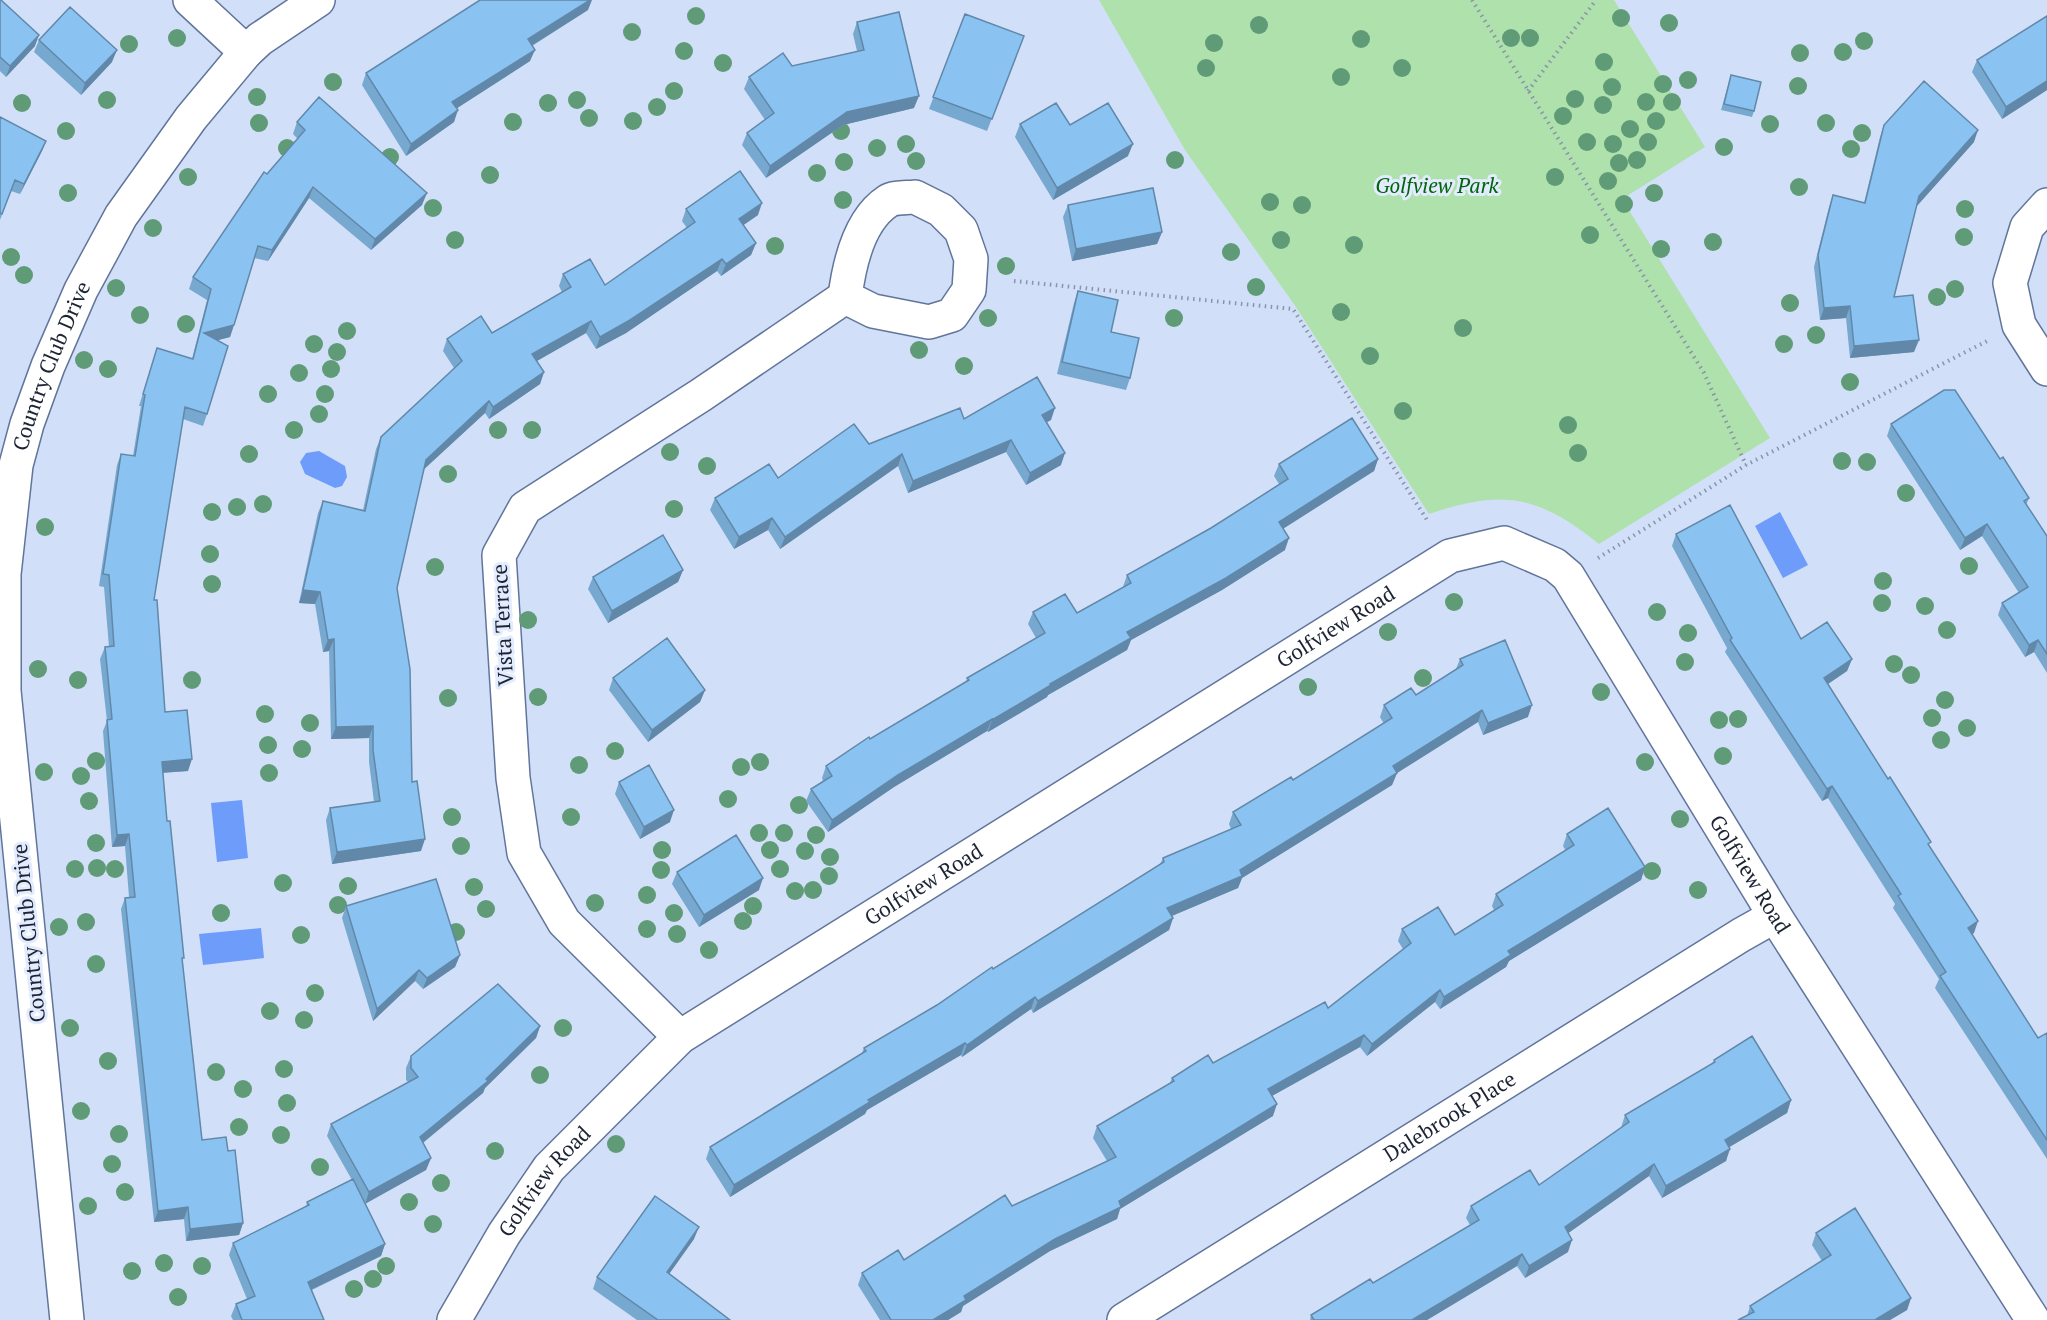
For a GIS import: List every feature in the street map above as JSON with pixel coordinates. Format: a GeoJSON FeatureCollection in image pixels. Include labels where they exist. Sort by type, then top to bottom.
{"type":"FeatureCollection","features":[{"type":"Feature","properties":{"kind":"street"},"geometry":{"type":"LineString","coordinates":[[190,0],[246,52]]}},
{"type":"Feature","properties":{"kind":"street","name":"Country Club Drive"},"geometry":{"type":"LineString","coordinates":[[67,1320],[4,691],[4,574],[8,463],[27,424],[48,366],[100,252],[121,216],[191,118],[246,52],[260,39],[318,0]]}},
{"type":"Feature","properties":{"kind":"street"},"geometry":{"type":"LineString","coordinates":[[2047,205],[2027,227],[2010,283],[2019,325],[2047,369]]}},
{"type":"Feature","properties":{"kind":"street","name":"Vista Terrace"},"geometry":{"type":"LineString","coordinates":[[680,1036],[564,922],[525,853],[513,778],[499,555],[525,508],[701,395],[845,297]]}},
{"type":"Feature","properties":{"kind":"street","name":"Golfview Road"},"geometry":{"type":"LineString","coordinates":[[463,1316],[504,1234],[549,1168],[680,1036],[1450,556],[1504,543],[1555,565],[1568,576],[1775,916],[2033,1320]]}},
{"type":"Feature","properties":{"kind":"street","name":"Dalebrook Place"},"geometry":{"type":"LineString","coordinates":[[1124,1320],[1775,916]]}},
{"type":"Feature","properties":{"kind":"path"},"geometry":{"type":"LineString","coordinates":[[1472,0],[1704,373],[1746,465]]}},
{"type":"Feature","properties":{"kind":"path"},"geometry":{"type":"LineString","coordinates":[[1528,91],[1596,0]]}},
{"type":"Feature","properties":{"kind":"path"},"geometry":{"type":"LineString","coordinates":[[1014,282],[1293,309],[1427,520]]}},
{"type":"Feature","properties":{"kind":"path"},"geometry":{"type":"LineString","coordinates":[[1568,576],[1746,465],[2019,325]]}},
{"type":"Feature","properties":{"kind":"green space","name":"Golfview Park"},"geometry":{"type":"Polygon","coordinates":[[[1099,0],[1614,0],[1705,147],[1622,199],[1770,438],[1599,544],[1557,515],[1538,506],[1519,501],[1478,501],[1429,514],[1296,307],[1185,150],[1099,0]]]}},
{"type":"Feature","properties":{"kind":"water"},"geometry":{"type":"Polygon","coordinates":[[[319,451],[345,466],[347,477],[342,486],[335,488],[305,474],[300,462],[306,453],[319,451]]]}},
{"type":"Feature","properties":{"kind":"water"},"geometry":{"type":"Polygon","coordinates":[[[1780,512],[1808,565],[1783,578],[1755,526],[1780,512]]]}},
{"type":"Feature","properties":{"kind":"water"},"geometry":{"type":"Polygon","coordinates":[[[242,800],[248,858],[217,862],[211,803],[242,800]]]}},
{"type":"Feature","properties":{"kind":"water"},"geometry":{"type":"Polygon","coordinates":[[[261,928],[264,958],[203,965],[199,934],[261,928]]]}},
{"type":"Feature","properties":{"kind":"building"},"geometry":{"type":"Polygon","coordinates":[[[0,0],[39,35],[10,66],[0,57],[0,0]]]}},
{"type":"Feature","properties":{"kind":"building"},"geometry":{"type":"Polygon","coordinates":[[[480,0],[590,0],[528,39],[535,50],[452,102],[458,110],[411,144],[366,73],[480,0]]]}},
{"type":"Feature","properties":{"kind":"building"},"geometry":{"type":"Polygon","coordinates":[[[70,7],[117,50],[85,83],[39,40],[70,7]]]}},
{"type":"Feature","properties":{"kind":"building"},"geometry":{"type":"Polygon","coordinates":[[[899,12],[919,96],[847,112],[770,166],[747,133],[774,113],[749,77],[783,53],[792,66],[864,50],[857,22],[899,12]]]}},
{"type":"Feature","properties":{"kind":"building"},"geometry":{"type":"Polygon","coordinates":[[[965,14],[1024,36],[992,119],[933,97],[965,14]]]}},
{"type":"Feature","properties":{"kind":"building"},"geometry":{"type":"Polygon","coordinates":[[[2047,16],[2047,81],[2006,107],[1977,60],[2047,16]]]}},
{"type":"Feature","properties":{"kind":"building"},"geometry":{"type":"Polygon","coordinates":[[[1731,75],[1761,82],[1754,111],[1724,104],[1731,75]]]}},
{"type":"Feature","properties":{"kind":"building"},"geometry":{"type":"Polygon","coordinates":[[[1924,81],[1978,130],[1919,196],[1894,297],[1913,295],[1919,340],[1854,346],[1850,306],[1824,308],[1818,255],[1833,195],[1865,203],[1884,125],[1924,81]]]}},
{"type":"Feature","properties":{"kind":"building"},"geometry":{"type":"Polygon","coordinates":[[[319,97],[427,193],[375,239],[313,187],[272,250],[258,246],[234,325],[204,333],[228,346],[207,414],[185,407],[154,600],[157,600],[165,712],[187,710],[192,759],[162,762],[202,1140],[226,1137],[228,1151],[235,1150],[243,1223],[190,1229],[188,1207],[158,1211],[125,898],[135,897],[129,834],[117,835],[107,720],[112,719],[105,647],[114,646],[109,575],[103,574],[121,454],[135,456],[145,395],[143,394],[157,348],[193,359],[211,289],[193,277],[264,172],[267,174],[305,130],[297,122],[319,97]]]}},
{"type":"Feature","properties":{"kind":"building"},"geometry":{"type":"Polygon","coordinates":[[[1056,103],[1070,125],[1108,103],[1133,144],[1057,188],[1020,124],[1056,103]]]}},
{"type":"Feature","properties":{"kind":"building"},"geometry":{"type":"Polygon","coordinates":[[[0,117],[46,141],[24,184],[15,180],[2,214],[0,213],[0,117]]]}},
{"type":"Feature","properties":{"kind":"building"},"geometry":{"type":"Polygon","coordinates":[[[740,171],[762,203],[739,219],[756,243],[726,264],[722,259],[630,320],[600,337],[591,321],[532,354],[544,372],[493,407],[489,401],[426,460],[397,588],[410,669],[412,782],[417,781],[425,839],[337,852],[330,808],[380,801],[373,750],[373,726],[336,727],[334,639],[328,640],[320,592],[303,590],[323,501],[365,511],[381,437],[462,361],[447,339],[481,316],[492,333],[571,287],[563,274],[590,259],[605,285],[695,222],[686,209],[740,171]]]}},
{"type":"Feature","properties":{"kind":"building"},"geometry":{"type":"Polygon","coordinates":[[[1153,188],[1162,232],[1076,249],[1068,205],[1153,188]]]}},
{"type":"Feature","properties":{"kind":"building"},"geometry":{"type":"Polygon","coordinates":[[[1078,291],[1118,300],[1111,332],[1139,338],[1130,378],[1062,362],[1078,291]]]}},
{"type":"Feature","properties":{"kind":"building"},"geometry":{"type":"Polygon","coordinates":[[[1037,377],[1055,408],[1042,415],[1065,453],[1030,473],[1011,440],[913,481],[902,454],[785,537],[772,518],[739,537],[715,498],[769,464],[778,478],[854,424],[869,444],[960,408],[964,419],[1037,377]]]}},
{"type":"Feature","properties":{"kind":"building"},"geometry":{"type":"Polygon","coordinates":[[[1944,390],[1955,390],[2000,459],[2003,457],[2029,498],[2024,501],[2047,536],[2047,654],[2038,640],[2029,645],[2002,603],[2028,587],[1987,524],[1965,538],[1891,424],[1944,390]]]}},
{"type":"Feature","properties":{"kind":"building"},"geometry":{"type":"Polygon","coordinates":[[[1352,418],[1378,459],[1279,522],[1289,538],[1226,578],[1127,632],[1131,638],[898,775],[832,820],[811,789],[832,776],[826,766],[869,737],[870,739],[969,680],[967,678],[1045,633],[1033,612],[1065,594],[1077,613],[1131,583],[1127,575],[1211,528],[1288,479],[1279,464],[1352,418]]]}},
{"type":"Feature","properties":{"kind":"building"},"geometry":{"type":"Polygon","coordinates":[[[1730,505],[1801,639],[1827,622],[1852,659],[1824,678],[1888,779],[1890,777],[1931,842],[1928,844],[1978,921],[1968,928],[2038,1038],[2047,1033],[2047,1140],[1940,976],[1946,972],[1898,896],[1901,894],[1832,786],[1827,789],[1730,640],[1732,638],[1676,534],[1730,505]]]}},
{"type":"Feature","properties":{"kind":"building"},"geometry":{"type":"Polygon","coordinates":[[[663,535],[683,570],[612,611],[593,577],[663,535]]]}},
{"type":"Feature","properties":{"kind":"building"},"geometry":{"type":"Polygon","coordinates":[[[667,638],[705,690],[652,730],[613,678],[667,638]]]}},
{"type":"Feature","properties":{"kind":"building"},"geometry":{"type":"Polygon","coordinates":[[[1505,640],[1532,705],[1488,723],[1482,710],[1393,766],[1397,773],[1240,870],[1242,876],[1167,908],[1173,918],[1038,1001],[1035,997],[967,1045],[965,1043],[868,1100],[870,1102],[734,1185],[710,1147],[866,1051],[864,1048],[937,1005],[992,967],[993,969],[1164,862],[1163,858],[1241,825],[1233,812],[1291,777],[1293,780],[1392,718],[1384,705],[1411,688],[1416,695],[1463,665],[1460,659],[1505,640]]]}},
{"type":"Feature","properties":{"kind":"building"},"geometry":{"type":"Polygon","coordinates":[[[649,765],[674,810],[644,827],[619,782],[649,765]]]}},
{"type":"Feature","properties":{"kind":"building"},"geometry":{"type":"Polygon","coordinates":[[[1608,808],[1645,867],[1508,951],[1511,955],[1444,997],[1440,990],[1372,1044],[1364,1035],[1268,1089],[1277,1104],[1119,1201],[1121,1207],[1055,1239],[964,1296],[966,1300],[933,1320],[891,1320],[862,1273],[898,1250],[904,1260],[1005,1195],[1012,1206],[1116,1157],[1097,1126],[1174,1081],[1172,1078],[1208,1055],[1213,1063],[1325,1002],[1328,1008],[1411,943],[1402,929],[1438,907],[1455,935],[1503,905],[1496,894],[1574,845],[1567,834],[1608,808]]]}},
{"type":"Feature","properties":{"kind":"building"},"geometry":{"type":"Polygon","coordinates":[[[736,835],[763,878],[704,915],[677,872],[736,835]]]}},
{"type":"Feature","properties":{"kind":"building"},"geometry":{"type":"Polygon","coordinates":[[[436,879],[460,955],[427,978],[419,970],[377,1009],[346,906],[436,879]]]}},
{"type":"Feature","properties":{"kind":"building"},"geometry":{"type":"Polygon","coordinates":[[[498,984],[540,1026],[486,1079],[488,1081],[420,1137],[431,1158],[369,1192],[331,1124],[418,1077],[411,1068],[411,1056],[498,984]]]}},
{"type":"Feature","properties":{"kind":"building"},"geometry":{"type":"Polygon","coordinates":[[[1752,1036],[1791,1100],[1725,1140],[1730,1149],[1666,1186],[1654,1164],[1565,1227],[1572,1240],[1529,1266],[1522,1254],[1412,1320],[1314,1320],[1311,1315],[1370,1279],[1373,1283],[1479,1220],[1471,1206],[1530,1170],[1539,1185],[1629,1122],[1625,1115],[1715,1062],[1714,1060],[1752,1036]]]}},
{"type":"Feature","properties":{"kind":"building"},"geometry":{"type":"Polygon","coordinates":[[[353,1179],[385,1244],[308,1282],[324,1320],[242,1320],[236,1304],[255,1296],[233,1243],[309,1205],[307,1202],[353,1179]]]}},
{"type":"Feature","properties":{"kind":"building"},"geometry":{"type":"Polygon","coordinates":[[[655,1196],[699,1227],[667,1272],[730,1320],[658,1320],[597,1277],[655,1196]]]}},
{"type":"Feature","properties":{"kind":"building"},"geometry":{"type":"Polygon","coordinates":[[[1855,1208],[1911,1298],[1875,1320],[1738,1320],[1754,1312],[1750,1306],[1831,1255],[1816,1233],[1855,1208]]]}}]}
